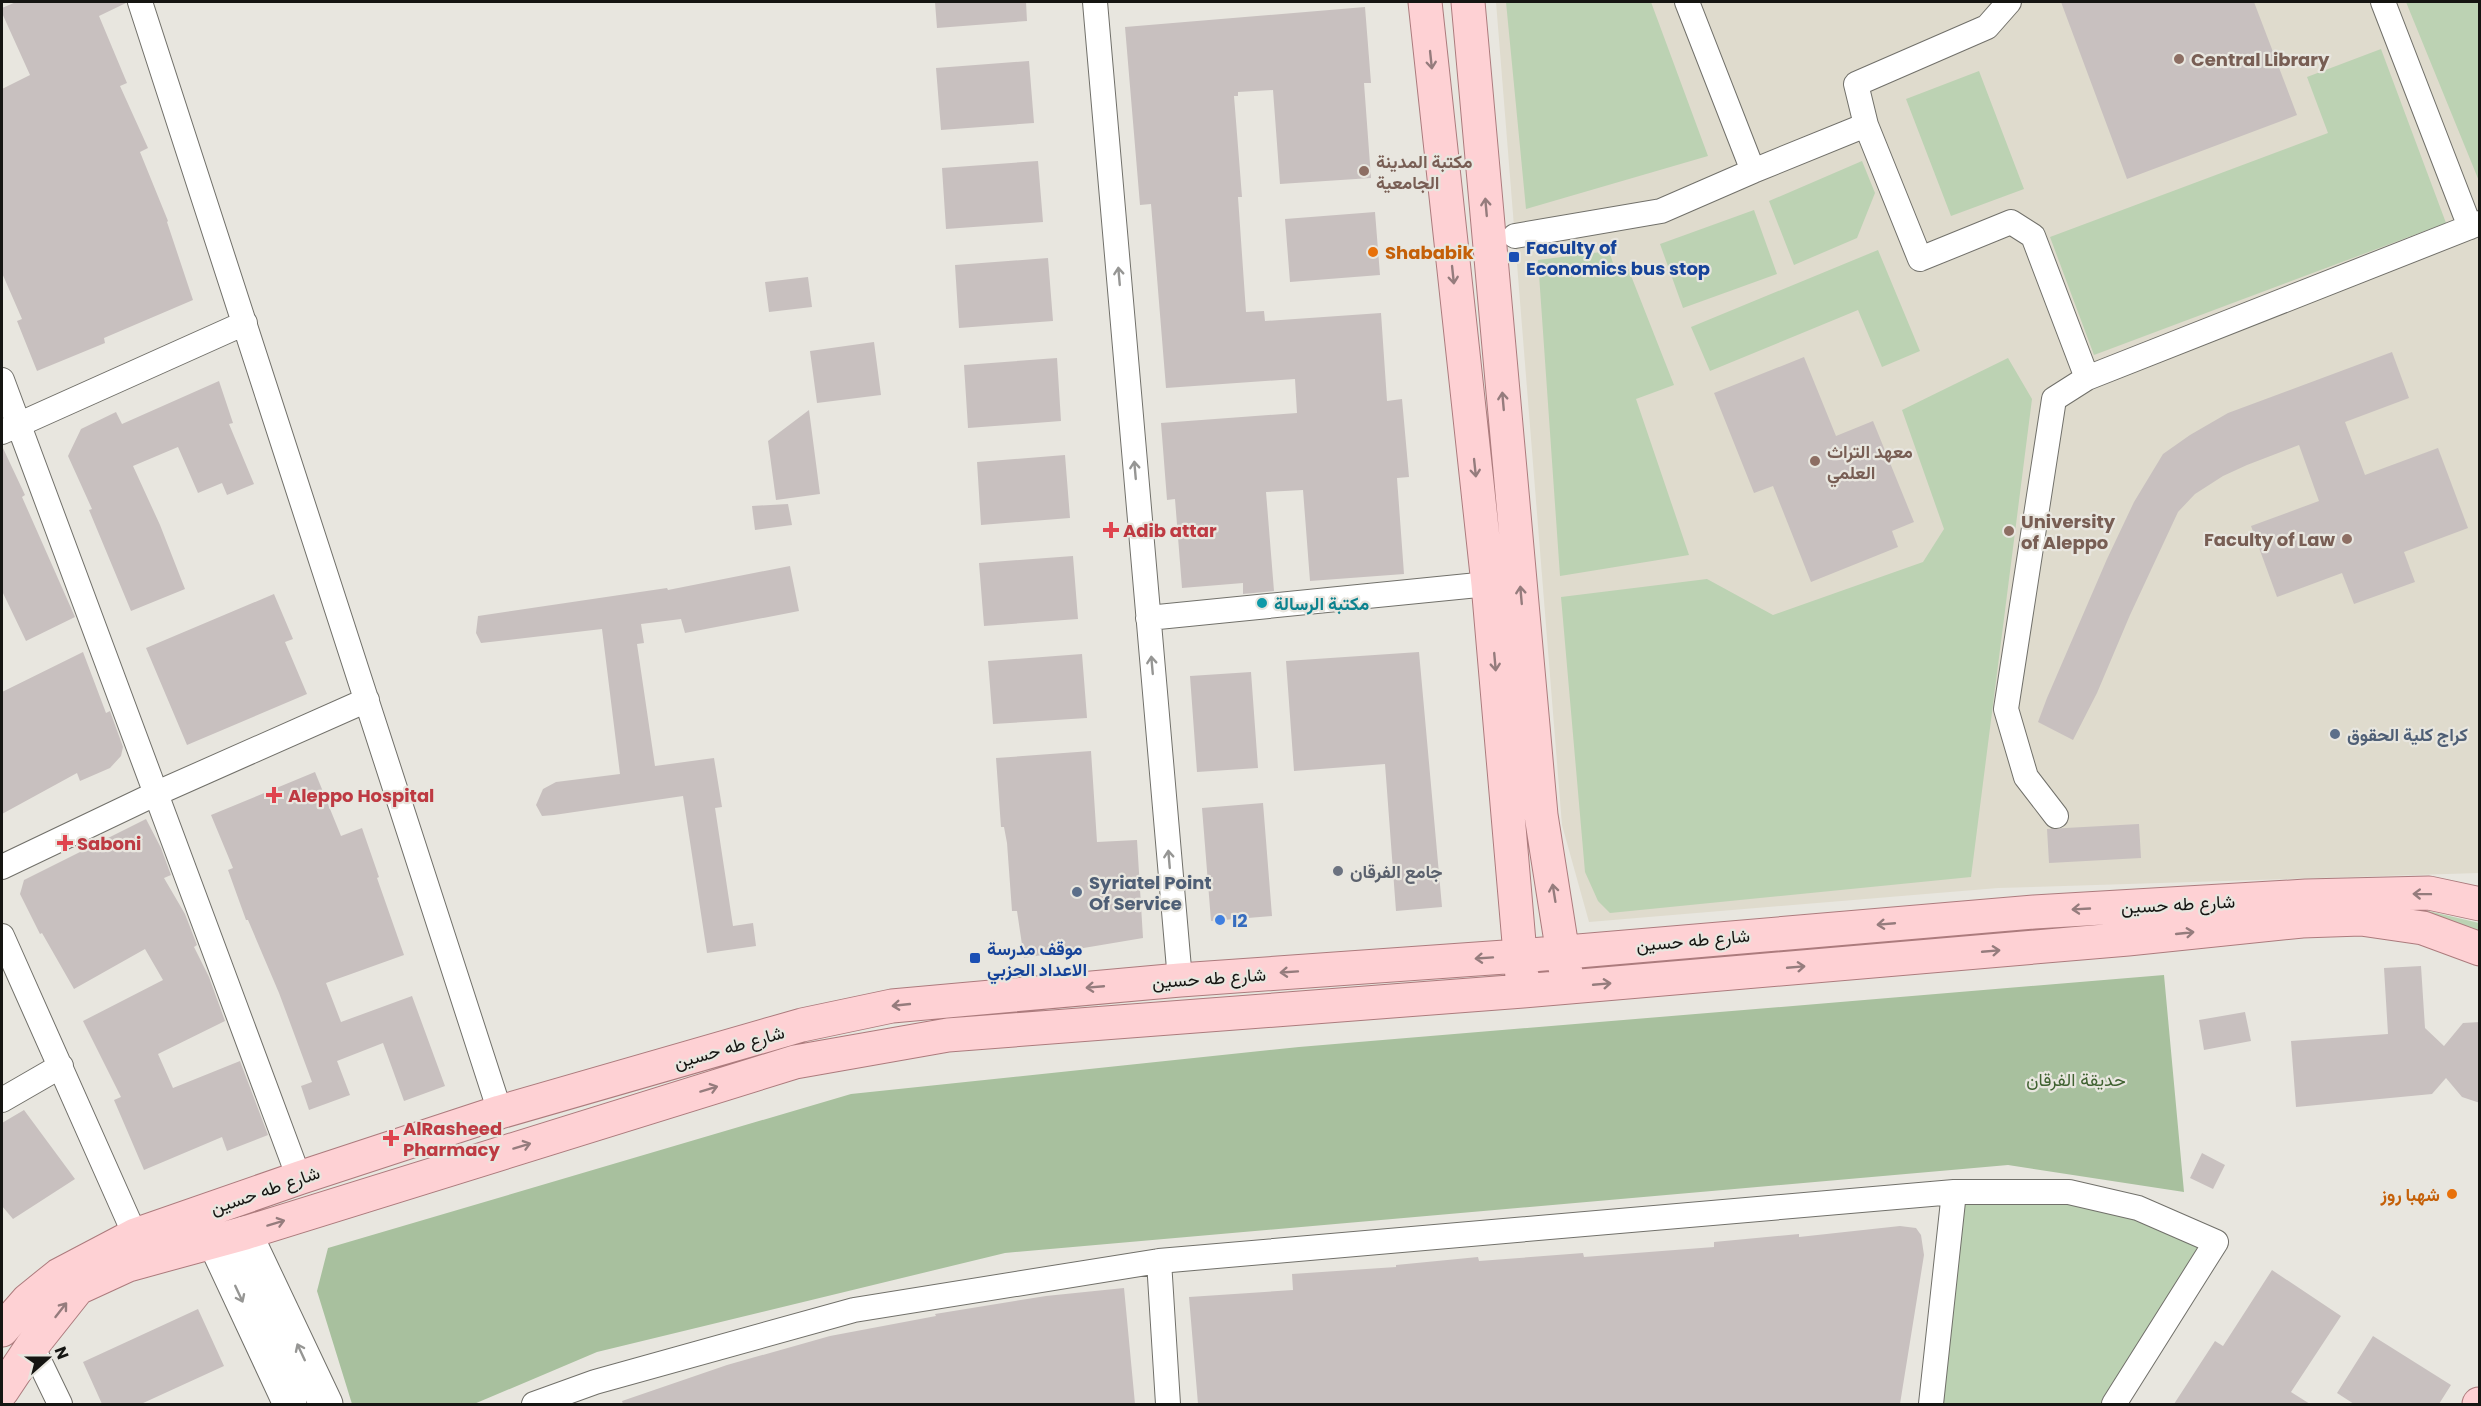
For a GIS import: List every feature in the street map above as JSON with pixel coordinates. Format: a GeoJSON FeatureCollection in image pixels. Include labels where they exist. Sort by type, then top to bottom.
{"type":"FeatureCollection","features":[{"type":"Feature","properties":{"kind":"main road"},"geometry":{"type":"LineString","coordinates":[[1425,2],[1488,585],[1523,991]]}},
{"type":"Feature","properties":{"kind":"main road"},"geometry":{"type":"LineString","coordinates":[[1468,2],[1541,814],[1567,987]]}},
{"type":"Feature","properties":{"kind":"main road","name":"شارع طه حسين"},"geometry":{"type":"LineString","coordinates":[[2,1330],[28,1300],[58,1275],[135,1235],[500,1112],[802,1025],[892,1006],[1180,980],[1519,956],[2034,912],[2294,897],[2428,893],[2480,904]]}},
{"type":"Feature","properties":{"kind":"main road","name":"شارع طه حسين"},"geometry":{"type":"LineString","coordinates":[[2,1391],[32,1346],[78,1288],[128,1265],[229,1237],[795,1062],[948,1035],[1523,991],[2128,939],[2302,921],[2361,919],[2423,928],[2480,949]]}},
{"type":"Feature","properties":{"kind":"main road"},"geometry":{"type":"LineString","coordinates":[[229,1237],[290,1404]]}},
{"type":"Feature","properties":{"kind":"main road"},"geometry":{"type":"LineString","coordinates":[[229,1237],[326,1404]]}},
{"type":"Feature","properties":{"kind":"street"},"geometry":{"type":"LineString","coordinates":[[140,2],[500,1112]]}},
{"type":"Feature","properties":{"kind":"street"},"geometry":{"type":"LineString","coordinates":[[1095,2],[1180,980]]}},
{"type":"Feature","properties":{"kind":"street"},"geometry":{"type":"LineString","coordinates":[[1687,2],[1753,171]]}},
{"type":"Feature","properties":{"kind":"street"},"geometry":{"type":"LineString","coordinates":[[2009,2],[1987,27],[1856,84],[1866,125],[1920,259],[2011,222],[2033,236],[2087,378]]}},
{"type":"Feature","properties":{"kind":"street"},"geometry":{"type":"LineString","coordinates":[[2056,816],[2026,777],[2006,709],[2054,399],[2087,378],[2475,225],[2383,2]]}},
{"type":"Feature","properties":{"kind":"street"},"geometry":{"type":"LineString","coordinates":[[1515,236],[1661,211],[1866,125]]}},
{"type":"Feature","properties":{"kind":"street"},"geometry":{"type":"LineString","coordinates":[[10,428],[245,323]]}},
{"type":"Feature","properties":{"kind":"street"},"geometry":{"type":"LineString","coordinates":[[2,380],[10,428],[156,794],[299,1178]]}},
{"type":"Feature","properties":{"kind":"street"},"geometry":{"type":"LineString","coordinates":[[1148,618],[1488,585]]}},
{"type":"Feature","properties":{"kind":"street"},"geometry":{"type":"LineString","coordinates":[[2,867],[156,794],[367,699]]}},
{"type":"Feature","properties":{"kind":"street"},"geometry":{"type":"LineString","coordinates":[[2,936],[135,1235]]}},
{"type":"Feature","properties":{"kind":"street"},"geometry":{"type":"LineString","coordinates":[[2,1100],[61,1066]]}},
{"type":"Feature","properties":{"kind":"street"},"geometry":{"type":"LineString","coordinates":[[1931,1404],[1954,1192]]}},
{"type":"Feature","properties":{"kind":"street"},"geometry":{"type":"LineString","coordinates":[[534,1404],[595,1382],[854,1310],[1159,1261],[1954,1192],[2069,1192],[2138,1208],[2216,1242],[2114,1404]]}},
{"type":"Feature","properties":{"kind":"street"},"geometry":{"type":"LineString","coordinates":[[1159,1261],[1168,1404]]}},
{"type":"Feature","properties":{"kind":"street"},"geometry":{"type":"LineString","coordinates":[[32,1346],[60,1404]]}},
{"type":"Feature","properties":{"kind":"shaded area","name":"University of Aleppo"},"geometry":{"type":"Polygon","coordinates":[[[1496,2],[2479,2],[2479,873],[1998,888],[1589,922],[1562,825],[1496,2]]]}},
{"type":"Feature","properties":{"kind":"green space"},"geometry":{"type":"Polygon","coordinates":[[[1506,2],[1651,2],[1708,156],[1526,209],[1506,2]]]}},
{"type":"Feature","properties":{"kind":"green space"},"geometry":{"type":"Polygon","coordinates":[[[2406,2],[2479,2],[2479,181],[2406,2]]]}},
{"type":"Feature","properties":{"kind":"green space"},"geometry":{"type":"Polygon","coordinates":[[[2381,49],[2446,223],[2094,355],[2050,237],[2328,133],[2307,77],[2381,49]]]}},
{"type":"Feature","properties":{"kind":"green space"},"geometry":{"type":"Polygon","coordinates":[[[1979,71],[2024,189],[1951,216],[1906,99],[1979,71]]]}},
{"type":"Feature","properties":{"kind":"green space"},"geometry":{"type":"Polygon","coordinates":[[[1862,161],[1875,193],[1857,238],[1794,265],[1769,201],[1862,161]]]}},
{"type":"Feature","properties":{"kind":"green space"},"geometry":{"type":"Polygon","coordinates":[[[1754,210],[1777,274],[1683,308],[1660,244],[1754,210]]]}},
{"type":"Feature","properties":{"kind":"green space"},"geometry":{"type":"Polygon","coordinates":[[[1878,250],[1920,351],[1882,367],[1858,310],[1710,371],[1691,327],[1878,250]]]}},
{"type":"Feature","properties":{"kind":"green space"},"geometry":{"type":"Polygon","coordinates":[[[1609,251],[1616,272],[1628,268],[1674,385],[1636,399],[1689,555],[1560,576],[1538,260],[1609,251]]]}},
{"type":"Feature","properties":{"kind":"green space"},"geometry":{"type":"Polygon","coordinates":[[[2008,358],[2032,399],[1971,877],[1610,913],[1598,901],[1585,872],[1561,597],[1707,579],[1773,615],[1923,562],[1944,529],[1902,410],[2008,358]]]}},
{"type":"Feature","properties":{"kind":"green space"},"geometry":{"type":"Polygon","coordinates":[[[2424,910],[2479,923],[2479,933],[2474,930],[2424,910]]]}},
{"type":"Feature","properties":{"kind":"green space","name":"حديقة الفرقان"},"geometry":{"type":"Polygon","coordinates":[[[2164,975],[2184,1192],[2008,1165],[1005,1253],[597,1352],[474,1404],[352,1404],[317,1291],[328,1248],[851,1094],[1299,1047],[2164,975]]]}},
{"type":"Feature","properties":{"kind":"green space"},"geometry":{"type":"Polygon","coordinates":[[[1954,1192],[2069,1192],[2216,1242],[2114,1404],[1931,1404],[1954,1192]]]}},
{"type":"Feature","properties":{"kind":"building"},"geometry":{"type":"Polygon","coordinates":[[[16,2],[126,2],[99,16],[127,83],[120,86],[148,148],[140,152],[168,221],[193,300],[104,338],[105,343],[37,371],[17,321],[22,319],[2,273],[2,89],[30,75],[2,13],[2,8],[16,2]]]}},
{"type":"Feature","properties":{"kind":"building"},"geometry":{"type":"Polygon","coordinates":[[[935,2],[1026,2],[1027,21],[937,28],[935,2]]]}},
{"type":"Feature","properties":{"kind":"building","name":"Central Library"},"geometry":{"type":"Polygon","coordinates":[[[2061,2],[2254,2],[2297,115],[2127,179],[2061,2]]]}},
{"type":"Feature","properties":{"kind":"building"},"geometry":{"type":"Polygon","coordinates":[[[1365,7],[1371,83],[1364,83],[1371,178],[1280,184],[1273,90],[1238,92],[1238,96],[1234,96],[1242,197],[1238,197],[1246,312],[1264,311],[1265,321],[1381,313],[1387,401],[1402,399],[1409,477],[1397,478],[1404,574],[1310,581],[1303,490],[1266,492],[1274,591],[1243,594],[1243,583],[1182,588],[1175,499],[1167,500],[1161,423],[1297,413],[1295,379],[1166,388],[1151,204],[1140,205],[1125,27],[1365,7]]]}},
{"type":"Feature","properties":{"kind":"building"},"geometry":{"type":"Polygon","coordinates":[[[1029,61],[1034,123],[941,130],[936,68],[1029,61]]]}},
{"type":"Feature","properties":{"kind":"building"},"geometry":{"type":"Polygon","coordinates":[[[1038,161],[1043,222],[946,229],[942,168],[1038,161]]]}},
{"type":"Feature","properties":{"kind":"building"},"geometry":{"type":"Polygon","coordinates":[[[1375,212],[1380,275],[1290,282],[1285,219],[1375,212]]]}},
{"type":"Feature","properties":{"kind":"building"},"geometry":{"type":"Polygon","coordinates":[[[1048,258],[1053,321],[959,328],[955,265],[1048,258]]]}},
{"type":"Feature","properties":{"kind":"building"},"geometry":{"type":"Polygon","coordinates":[[[808,277],[812,307],[769,312],[765,282],[808,277]]]}},
{"type":"Feature","properties":{"kind":"building"},"geometry":{"type":"Polygon","coordinates":[[[874,342],[881,395],[817,403],[810,351],[874,342]]]}},
{"type":"Feature","properties":{"kind":"building","name":"Faculty of Law"},"geometry":{"type":"Polygon","coordinates":[[[2392,352],[2409,398],[2345,422],[2365,475],[2438,448],[2468,528],[2404,552],[2415,582],[2354,604],[2342,573],[2277,597],[2251,526],[2319,501],[2299,445],[2247,465],[2223,476],[2195,494],[2178,512],[2097,693],[2073,740],[2038,722],[2107,559],[2134,502],[2163,454],[2228,413],[2392,352]]]}},
{"type":"Feature","properties":{"kind":"building","name":"معهد التراث العلمي"},"geometry":{"type":"Polygon","coordinates":[[[1804,357],[1836,436],[1873,421],[1914,522],[1892,531],[1898,547],[1811,582],[1773,486],[1754,493],[1714,393],[1804,357]]]}},
{"type":"Feature","properties":{"kind":"building"},"geometry":{"type":"Polygon","coordinates":[[[1057,358],[1061,421],[968,428],[964,365],[1057,358]]]}},
{"type":"Feature","properties":{"kind":"building"},"geometry":{"type":"Polygon","coordinates":[[[219,381],[233,423],[229,424],[254,484],[227,495],[222,483],[198,493],[178,447],[133,466],[160,525],[185,589],[131,611],[89,510],[92,509],[68,456],[81,429],[116,412],[122,424],[219,381]]]}},
{"type":"Feature","properties":{"kind":"building"},"geometry":{"type":"Polygon","coordinates":[[[809,410],[820,494],[776,500],[768,441],[809,410]]]}},
{"type":"Feature","properties":{"kind":"building"},"geometry":{"type":"Polygon","coordinates":[[[2,446],[25,495],[22,497],[75,617],[26,641],[2,591],[2,446]]]}},
{"type":"Feature","properties":{"kind":"building"},"geometry":{"type":"Polygon","coordinates":[[[1065,455],[1070,518],[981,525],[977,462],[1065,455]]]}},
{"type":"Feature","properties":{"kind":"building"},"geometry":{"type":"Polygon","coordinates":[[[788,504],[792,525],[755,530],[752,506],[788,504]]]}},
{"type":"Feature","properties":{"kind":"building"},"geometry":{"type":"Polygon","coordinates":[[[1073,556],[1078,619],[984,626],[979,563],[1073,556]]]}},
{"type":"Feature","properties":{"kind":"building"},"geometry":{"type":"Polygon","coordinates":[[[790,566],[799,611],[685,633],[681,619],[641,624],[644,643],[637,644],[655,766],[714,758],[722,807],[715,808],[733,926],[753,923],[756,946],[707,953],[683,796],[542,816],[536,805],[543,789],[556,782],[620,774],[602,629],[481,643],[476,633],[478,616],[667,588],[668,590],[790,566]]]}},
{"type":"Feature","properties":{"kind":"building"},"geometry":{"type":"Polygon","coordinates":[[[274,594],[293,639],[285,642],[307,694],[187,745],[146,648],[274,594]]]}},
{"type":"Feature","properties":{"kind":"building"},"geometry":{"type":"Polygon","coordinates":[[[83,652],[106,713],[110,711],[123,747],[121,756],[110,768],[80,781],[77,773],[2,814],[2,692],[83,652]]]}},
{"type":"Feature","properties":{"kind":"building"},"geometry":{"type":"Polygon","coordinates":[[[1419,652],[1442,907],[1396,911],[1385,764],[1294,771],[1286,661],[1419,652]]]}},
{"type":"Feature","properties":{"kind":"building"},"geometry":{"type":"Polygon","coordinates":[[[1082,654],[1087,718],[993,724],[988,661],[1082,654]]]}},
{"type":"Feature","properties":{"kind":"building"},"geometry":{"type":"Polygon","coordinates":[[[1251,672],[1258,768],[1197,772],[1190,676],[1251,672]]]}},
{"type":"Feature","properties":{"kind":"building","name":"Syriatel Point Of Service"},"geometry":{"type":"Polygon","coordinates":[[[1091,751],[1097,842],[1137,840],[1143,938],[1024,958],[1017,911],[1012,911],[1007,843],[1004,827],[1001,827],[996,758],[1091,751]]]}},
{"type":"Feature","properties":{"kind":"building"},"geometry":{"type":"Polygon","coordinates":[[[315,772],[341,836],[362,828],[404,955],[326,983],[341,1022],[412,996],[445,1086],[404,1101],[383,1043],[337,1061],[350,1095],[309,1110],[301,1086],[312,1082],[279,993],[248,920],[246,920],[228,870],[233,868],[211,815],[315,772]]]}},
{"type":"Feature","properties":{"kind":"building"},"geometry":{"type":"Polygon","coordinates":[[[1263,803],[1272,916],[1211,921],[1202,808],[1263,803]]]}},
{"type":"Feature","properties":{"kind":"building"},"geometry":{"type":"Polygon","coordinates":[[[146,819],[161,848],[171,875],[164,878],[185,914],[197,945],[194,947],[209,977],[225,1021],[158,1054],[173,1088],[240,1061],[268,1135],[227,1151],[222,1137],[144,1170],[114,1100],[121,1097],[83,1021],[163,980],[145,949],[74,989],[42,933],[40,934],[20,894],[24,880],[146,819]]]}},
{"type":"Feature","properties":{"kind":"building"},"geometry":{"type":"Polygon","coordinates":[[[2139,824],[2141,858],[2049,863],[2047,829],[2139,824]]]}},
{"type":"Feature","properties":{"kind":"building"},"geometry":{"type":"Polygon","coordinates":[[[2421,966],[2425,1028],[2444,1046],[2463,1023],[2480,1022],[2480,1103],[2462,1097],[2446,1078],[2432,1094],[2296,1107],[2291,1041],[2388,1034],[2384,968],[2421,966]]]}},
{"type":"Feature","properties":{"kind":"building"},"geometry":{"type":"Polygon","coordinates":[[[2245,1012],[2251,1041],[2204,1050],[2199,1020],[2245,1012]]]}},
{"type":"Feature","properties":{"kind":"building"},"geometry":{"type":"Polygon","coordinates":[[[24,1110],[75,1179],[13,1219],[2,1206],[2,1123],[24,1110]]]}},
{"type":"Feature","properties":{"kind":"building"},"geometry":{"type":"Polygon","coordinates":[[[2202,1153],[2225,1165],[2213,1189],[2190,1178],[2202,1153]]]}},
{"type":"Feature","properties":{"kind":"building"},"geometry":{"type":"Polygon","coordinates":[[[1900,1226],[1916,1228],[1921,1235],[1924,1255],[1900,1404],[1198,1404],[1189,1297],[1293,1290],[1292,1274],[1396,1267],[1396,1265],[1478,1257],[1479,1261],[1583,1253],[1584,1257],[1714,1247],[1714,1242],[1799,1234],[1799,1237],[1900,1226]]]}},
{"type":"Feature","properties":{"kind":"building"},"geometry":{"type":"Polygon","coordinates":[[[2272,1270],[2341,1316],[2291,1392],[2310,1404],[2174,1404],[2215,1341],[2223,1346],[2272,1270]]]}},
{"type":"Feature","properties":{"kind":"building"},"geometry":{"type":"Polygon","coordinates":[[[1124,1288],[1135,1404],[623,1404],[622,1401],[727,1365],[830,1336],[936,1316],[935,1314],[1046,1296],[1124,1288]]]}},
{"type":"Feature","properties":{"kind":"building"},"geometry":{"type":"Polygon","coordinates":[[[198,1309],[224,1366],[141,1404],[102,1404],[83,1362],[198,1309]]]}},
{"type":"Feature","properties":{"kind":"building"},"geometry":{"type":"Polygon","coordinates":[[[2373,1336],[2451,1385],[2439,1404],[2354,1404],[2337,1393],[2373,1336]]]}},
{"type":"Feature","properties":{"kind":"place","name":"Central Library"},"geometry":{"type":"Point","coordinates":[2179,59]}},
{"type":"Feature","properties":{"kind":"place","name":"مكتبة المدينة الجامعية"},"geometry":{"type":"Point","coordinates":[1364,171]}},
{"type":"Feature","properties":{"kind":"place","name":"Shababik"},"geometry":{"type":"Point","coordinates":[1373,252]}},
{"type":"Feature","properties":{"kind":"place","name":"Faculty of Economics bus stop"},"geometry":{"type":"Point","coordinates":[1514,257]}},
{"type":"Feature","properties":{"kind":"place","name":"معهد التراث العلمي"},"geometry":{"type":"Point","coordinates":[1815,461]}},
{"type":"Feature","properties":{"kind":"place","name":"Adib attar"},"geometry":{"type":"Point","coordinates":[1111,530]}},
{"type":"Feature","properties":{"kind":"place","name":"University of Aleppo"},"geometry":{"type":"Point","coordinates":[2009,531]}},
{"type":"Feature","properties":{"kind":"place","name":"Faculty of Law"},"geometry":{"type":"Point","coordinates":[2347,539]}},
{"type":"Feature","properties":{"kind":"place","name":"مكتبة الرسالة"},"geometry":{"type":"Point","coordinates":[1262,603]}},
{"type":"Feature","properties":{"kind":"place","name":"كراج كلية الحقوق"},"geometry":{"type":"Point","coordinates":[2335,734]}},
{"type":"Feature","properties":{"kind":"place","name":"Aleppo Hospital"},"geometry":{"type":"Point","coordinates":[274,795]}},
{"type":"Feature","properties":{"kind":"place","name":"Saboni"},"geometry":{"type":"Point","coordinates":[65,843]}},
{"type":"Feature","properties":{"kind":"place","name":"جامع الفرقان"},"geometry":{"type":"Point","coordinates":[1338,871]}},
{"type":"Feature","properties":{"kind":"place","name":"Syriatel Point Of Service"},"geometry":{"type":"Point","coordinates":[1077,892]}},
{"type":"Feature","properties":{"kind":"place","name":"I2"},"geometry":{"type":"Point","coordinates":[1220,920]}},
{"type":"Feature","properties":{"kind":"place","name":"موقف مدرسة الاعداد الحزبي"},"geometry":{"type":"Point","coordinates":[975,958]}},
{"type":"Feature","properties":{"kind":"place","name":"AlRasheed Pharmacy"},"geometry":{"type":"Point","coordinates":[391,1138]}},
{"type":"Feature","properties":{"kind":"place","name":"شهبا روز"},"geometry":{"type":"Point","coordinates":[2452,1194]}}]}
